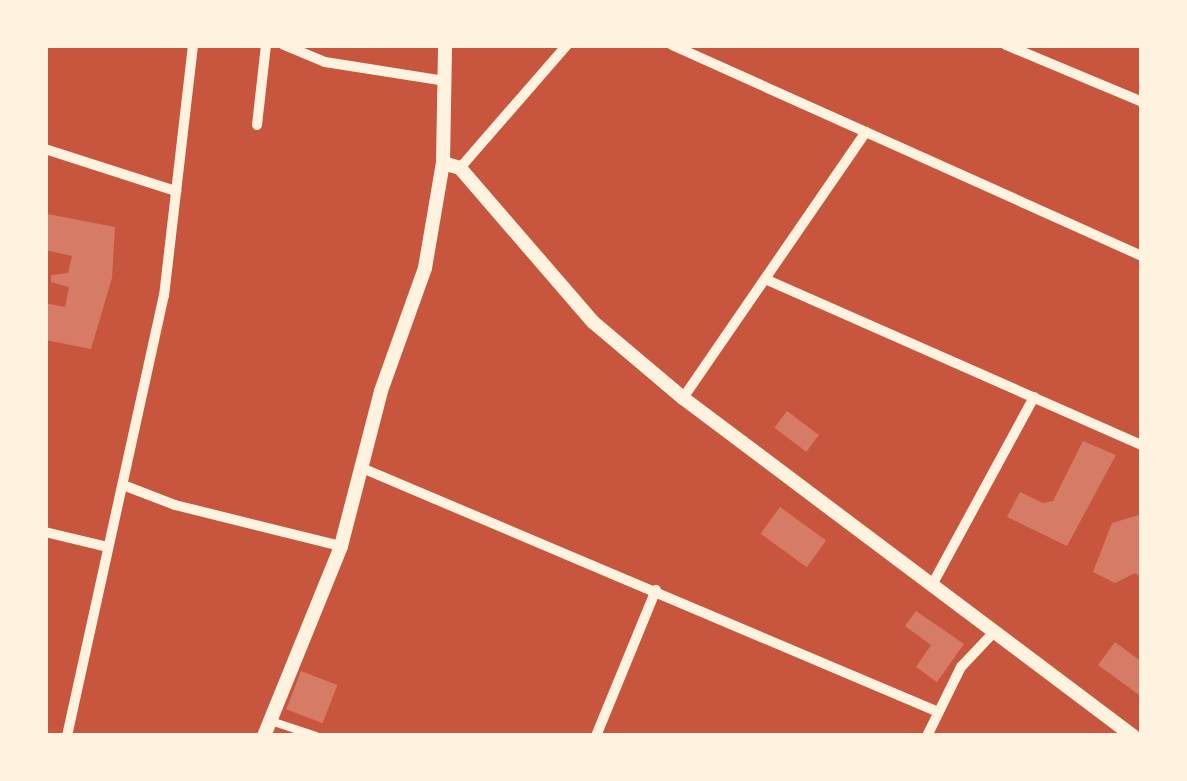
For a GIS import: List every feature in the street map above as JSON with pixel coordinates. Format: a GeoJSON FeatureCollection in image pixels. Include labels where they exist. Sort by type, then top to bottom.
{"type":"FeatureCollection","features":[{"type":"Feature","properties":{"kind":"street"},"geometry":{"type":"LineString","coordinates":[[67,736],[164,296],[194,45]]}},
{"type":"Feature","properties":{"kind":"street"},"geometry":{"type":"LineString","coordinates":[[257,125],[266,45]]}},
{"type":"Feature","properties":{"kind":"street"},"geometry":{"type":"LineString","coordinates":[[264,736],[341,546],[381,391],[424,268],[443,163],[445,45]]}},
{"type":"Feature","properties":{"kind":"street"},"geometry":{"type":"LineString","coordinates":[[460,168],[567,45]]}},
{"type":"Feature","properties":{"kind":"street"},"geometry":{"type":"LineString","coordinates":[[672,45],[1142,256]]}},
{"type":"Feature","properties":{"kind":"street"},"geometry":{"type":"LineString","coordinates":[[1006,45],[1142,102]]}},
{"type":"Feature","properties":{"kind":"street"},"geometry":{"type":"LineString","coordinates":[[291,46],[325,62],[445,81]]}},
{"type":"Feature","properties":{"kind":"street"},"geometry":{"type":"LineString","coordinates":[[683,398],[866,132]]}},
{"type":"Feature","properties":{"kind":"street"},"geometry":{"type":"LineString","coordinates":[[45,150],[176,191]]}},
{"type":"Feature","properties":{"kind":"street"},"geometry":{"type":"LineString","coordinates":[[443,163],[460,168],[593,322],[683,398],[1132,736]]}},
{"type":"Feature","properties":{"kind":"street"},"geometry":{"type":"LineString","coordinates":[[764,279],[1142,445]]}},
{"type":"Feature","properties":{"kind":"street"},"geometry":{"type":"LineString","coordinates":[[932,585],[1034,397]]}},
{"type":"Feature","properties":{"kind":"street"},"geometry":{"type":"LineString","coordinates":[[362,468],[936,711]]}},
{"type":"Feature","properties":{"kind":"street"},"geometry":{"type":"LineString","coordinates":[[123,485],[175,505],[341,546]]}},
{"type":"Feature","properties":{"kind":"street"},"geometry":{"type":"LineString","coordinates":[[45,532],[108,548]]}},
{"type":"Feature","properties":{"kind":"street"},"geometry":{"type":"LineString","coordinates":[[596,736],[656,590]]}},
{"type":"Feature","properties":{"kind":"street"},"geometry":{"type":"LineString","coordinates":[[927,736],[961,667],[994,632]]}},
{"type":"Feature","properties":{"kind":"street"},"geometry":{"type":"LineString","coordinates":[[270,721],[316,736]]}},
{"type":"Feature","properties":{"kind":"building"},"geometry":{"type":"Polygon","coordinates":[[[48,214],[115,227],[112,278],[91,349],[45,340],[45,303],[65,307],[69,287],[51,282],[51,275],[68,273],[72,256],[45,250],[48,214]]]}},
{"type":"Feature","properties":{"kind":"building"},"geometry":{"type":"Polygon","coordinates":[[[787,411],[819,435],[806,452],[774,428],[787,411]]]}},
{"type":"Feature","properties":{"kind":"building"},"geometry":{"type":"Polygon","coordinates":[[[1083,441],[1116,455],[1067,546],[1007,517],[1020,492],[1043,503],[1053,501],[1083,441]]]}},
{"type":"Feature","properties":{"kind":"building"},"geometry":{"type":"Polygon","coordinates":[[[780,507],[826,541],[807,567],[761,534],[780,507]]]}},
{"type":"Feature","properties":{"kind":"building"},"geometry":{"type":"Polygon","coordinates":[[[1142,514],[1142,578],[1135,573],[1115,583],[1093,572],[1112,523],[1142,514]]]}},
{"type":"Feature","properties":{"kind":"building"},"geometry":{"type":"Polygon","coordinates":[[[916,611],[964,644],[937,682],[916,667],[931,645],[905,626],[916,611]]]}},
{"type":"Feature","properties":{"kind":"building"},"geometry":{"type":"Polygon","coordinates":[[[1115,642],[1142,662],[1142,697],[1098,665],[1115,642]]]}},
{"type":"Feature","properties":{"kind":"building"},"geometry":{"type":"Polygon","coordinates":[[[301,671],[337,685],[323,723],[286,709],[301,671]]]}}]}
